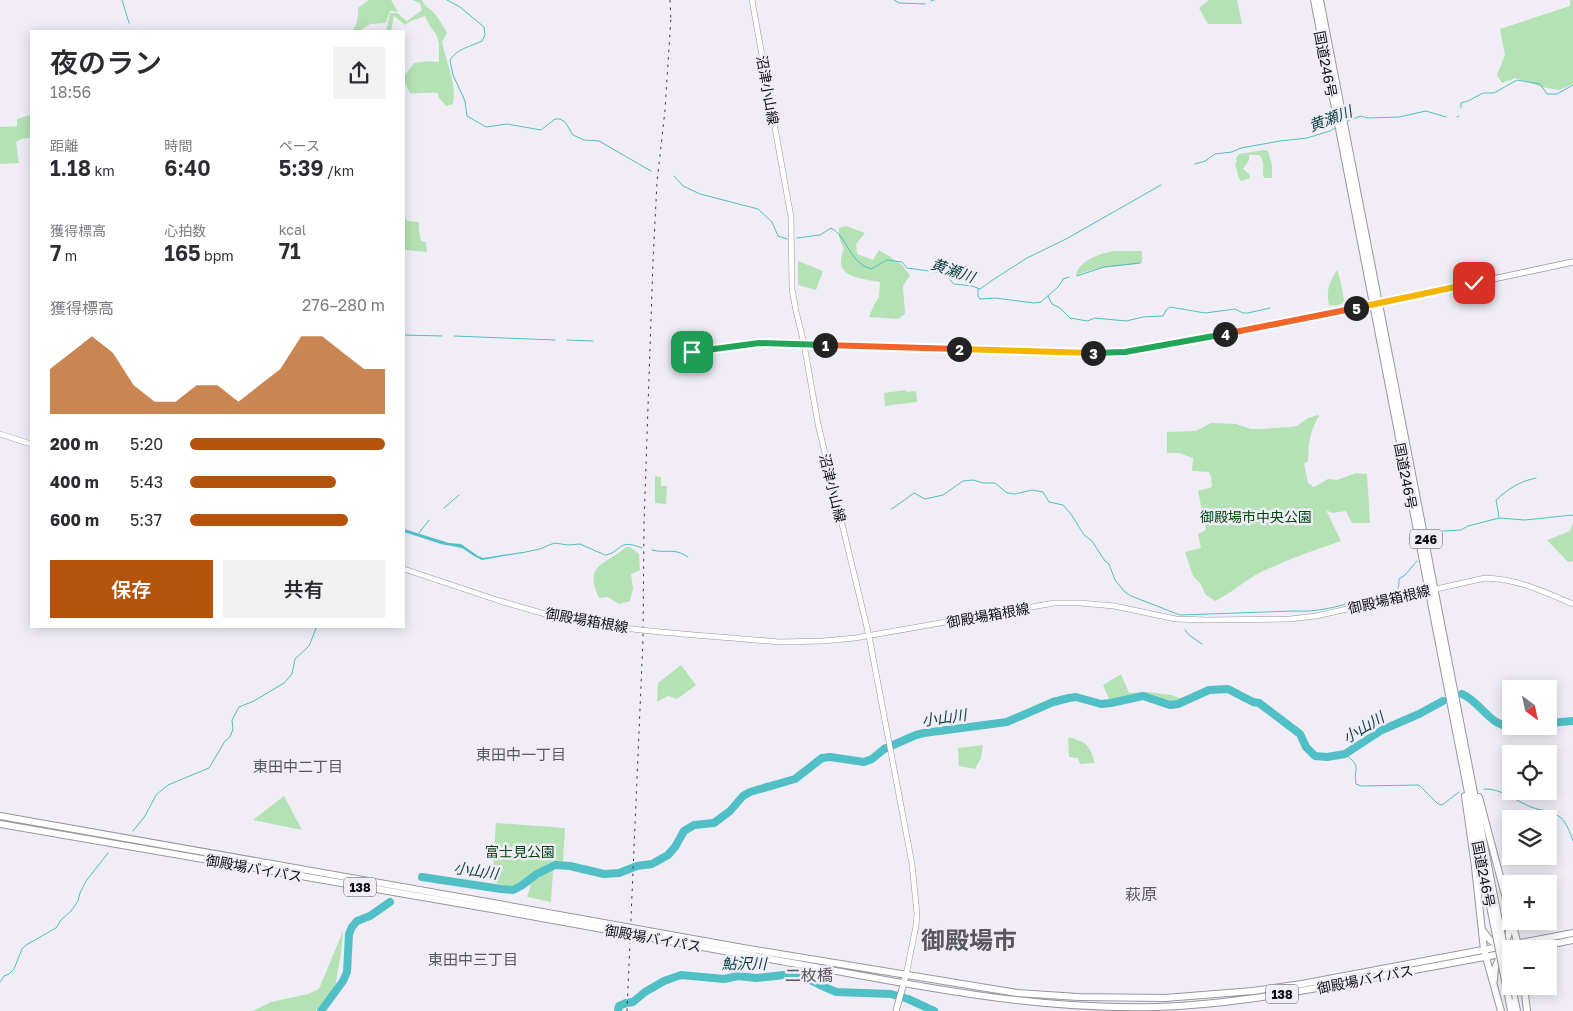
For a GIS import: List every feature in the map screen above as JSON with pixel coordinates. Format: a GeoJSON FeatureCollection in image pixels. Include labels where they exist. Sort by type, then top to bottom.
{"type":"FeatureCollection","features":[{"type":"Feature","properties":{"kind":"highway","name":"国道246号"},"geometry":{"type":"LineString","coordinates":[[1314,0],[1344,133],[1511,999],[1517,1011]]}},
{"type":"Feature","properties":{"kind":"highway","name":"国道246号"},"geometry":{"type":"LineString","coordinates":[[1320,0],[1341,121]]}},
{"type":"Feature","properties":{"kind":"highway","name":"246"},"geometry":{"type":"LineString","coordinates":[[1501,1011],[1481,925],[1464,788],[1469,778],[1475,782],[1502,881]]}},
{"type":"Feature","properties":{"kind":"highway","name":"御殿場バイパス"},"geometry":{"type":"LineString","coordinates":[[0,816],[742,951],[904,983],[1035,1003],[1108,1007],[1157,1007],[1267,996],[1488,953]]}},
{"type":"Feature","properties":{"kind":"highway","name":"御殿場バイパス"},"geometry":{"type":"LineString","coordinates":[[0,824],[492,906]]}},
{"type":"Feature","properties":{"kind":"highway","name":"国道246号"},"geometry":{"type":"LineString","coordinates":[[1492,901],[1502,944]]}},
{"type":"Feature","properties":{"kind":"highway"},"geometry":{"type":"LineString","coordinates":[[1481,925],[1486,937],[1502,946]]}},
{"type":"Feature","properties":{"kind":"highway"},"geometry":{"type":"LineString","coordinates":[[1547,940],[1573,934]]}},
{"type":"Feature","properties":{"kind":"highway"},"geometry":{"type":"LineString","coordinates":[[1557,943],[1573,940]]}},
{"type":"Feature","properties":{"kind":"highway"},"geometry":{"type":"LineString","coordinates":[[1488,953],[1502,950]]}},
{"type":"Feature","properties":{"kind":"highway","name":"御殿場バイパス"},"geometry":{"type":"LineString","coordinates":[[742,951],[1017,993],[1078,997],[1165,998],[1262,990],[1488,953]]}},
{"type":"Feature","properties":{"kind":"highway"},"geometry":{"type":"LineString","coordinates":[[1501,1011],[1494,977],[1497,963],[1502,956]]}},
{"type":"Feature","properties":{"kind":"highway","name":"国道246号"},"geometry":{"type":"LineString","coordinates":[[1511,995],[1511,1011]]}},
{"type":"Feature","properties":{"kind":"highway"},"geometry":{"type":"LineString","coordinates":[[1525,995],[1527,1011]]}},
{"type":"Feature","properties":{"kind":"main road","name":"沼津小山線"},"geometry":{"type":"LineString","coordinates":[[752,0],[790,210],[792,288],[818,424],[869,636],[912,864],[916,902],[916,926],[906,975]]}},
{"type":"Feature","properties":{"kind":"main road"},"geometry":{"type":"LineString","coordinates":[[687,353],[759,343],[1090,353],[1125,352],[1330,314],[1573,262]]}},
{"type":"Feature","properties":{"kind":"main road"},"geometry":{"type":"LineString","coordinates":[[0,434],[30,444]]}},
{"type":"Feature","properties":{"kind":"main road","name":"御殿場箱根線"},"geometry":{"type":"LineString","coordinates":[[405,569],[500,601],[559,618],[650,630],[779,642],[823,641],[869,636],[1054,604],[1080,603],[1114,606],[1176,619],[1207,620],[1316,616],[1484,578],[1499,578],[1527,585],[1573,604]]}},
{"type":"Feature","properties":{"kind":"main road"},"geometry":{"type":"LineString","coordinates":[[896,1011],[906,975]]}},
{"type":"Feature","properties":{"kind":"green space"},"geometry":{"type":"Polygon","coordinates":[[[369,0],[391,0],[398,12],[390,11],[386,23],[370,24],[361,30],[352,30],[358,17],[358,8],[369,0]]]}},
{"type":"Feature","properties":{"kind":"green space"},"geometry":{"type":"Polygon","coordinates":[[[412,0],[422,0],[437,17],[447,33],[442,42],[454,89],[453,104],[446,106],[439,98],[438,93],[410,93],[405,83],[405,76],[414,63],[439,62],[439,43],[425,16],[405,25],[394,16],[391,30],[386,30],[390,13],[397,13],[407,21],[422,10],[420,3],[412,0]]]}},
{"type":"Feature","properties":{"kind":"green space"},"geometry":{"type":"Polygon","coordinates":[[[1209,0],[1237,0],[1242,24],[1208,24],[1199,8],[1209,0]]]}},
{"type":"Feature","properties":{"kind":"green space"},"geometry":{"type":"Polygon","coordinates":[[[1570,0],[1573,0],[1573,84],[1559,90],[1542,87],[1516,78],[1502,83],[1497,75],[1505,55],[1500,29],[1570,6],[1570,0]]]}},
{"type":"Feature","properties":{"kind":"green space"},"geometry":{"type":"Polygon","coordinates":[[[30,115],[30,138],[21,139],[16,142],[19,163],[0,164],[0,127],[17,126],[17,119],[30,115]]]}},
{"type":"Feature","properties":{"kind":"green space"},"geometry":{"type":"Polygon","coordinates":[[[1268,151],[1272,165],[1272,178],[1264,178],[1263,161],[1259,155],[1249,155],[1249,160],[1243,169],[1249,174],[1250,178],[1241,181],[1235,164],[1237,162],[1236,158],[1239,154],[1268,151]]]}},
{"type":"Feature","properties":{"kind":"green space"},"geometry":{"type":"Polygon","coordinates":[[[405,218],[408,221],[419,222],[421,241],[426,242],[427,252],[405,250],[405,218]]]}},
{"type":"Feature","properties":{"kind":"green space"},"geometry":{"type":"Polygon","coordinates":[[[846,226],[865,233],[856,244],[857,254],[873,260],[879,250],[901,264],[910,275],[903,286],[905,314],[898,319],[869,317],[879,297],[880,282],[850,275],[841,266],[844,249],[839,237],[839,228],[846,226]]]}},
{"type":"Feature","properties":{"kind":"green space"},"geometry":{"type":"Polygon","coordinates":[[[1116,251],[1142,251],[1142,263],[1100,268],[1076,276],[1081,266],[1092,258],[1116,251]]]}},
{"type":"Feature","properties":{"kind":"green space"},"geometry":{"type":"Polygon","coordinates":[[[798,261],[823,271],[816,290],[798,285],[798,261]]]}},
{"type":"Feature","properties":{"kind":"green space"},"geometry":{"type":"Polygon","coordinates":[[[1337,270],[1344,300],[1343,303],[1336,306],[1329,305],[1328,291],[1337,270]]]}},
{"type":"Feature","properties":{"kind":"green space"},"geometry":{"type":"Polygon","coordinates":[[[906,390],[906,392],[916,391],[917,402],[885,406],[884,393],[906,390]]]}},
{"type":"Feature","properties":{"kind":"green space","name":"御殿場市中央公園"},"geometry":{"type":"Polygon","coordinates":[[[1318,415],[1310,438],[1308,461],[1304,464],[1308,483],[1314,487],[1328,479],[1337,480],[1356,473],[1367,474],[1370,523],[1352,523],[1346,511],[1332,513],[1326,510],[1341,541],[1261,572],[1215,601],[1206,595],[1200,583],[1193,576],[1185,552],[1201,548],[1198,534],[1206,530],[1198,491],[1212,487],[1211,477],[1209,472],[1192,471],[1193,458],[1179,453],[1167,453],[1167,432],[1196,431],[1211,423],[1236,424],[1251,429],[1291,427],[1297,426],[1308,418],[1318,415]]]}},
{"type":"Feature","properties":{"kind":"green space"},"geometry":{"type":"Polygon","coordinates":[[[655,476],[661,477],[661,486],[667,486],[666,504],[655,503],[655,476]]]}},
{"type":"Feature","properties":{"kind":"green space"},"geometry":{"type":"Polygon","coordinates":[[[1573,523],[1573,561],[1568,562],[1547,540],[1570,531],[1573,523]]]}},
{"type":"Feature","properties":{"kind":"green space"},"geometry":{"type":"Polygon","coordinates":[[[626,547],[630,547],[639,554],[640,570],[631,574],[633,588],[630,601],[619,604],[608,597],[599,598],[595,587],[595,571],[604,562],[626,547]]]}},
{"type":"Feature","properties":{"kind":"green space"},"geometry":{"type":"Polygon","coordinates":[[[681,665],[696,685],[677,699],[668,696],[657,702],[658,683],[681,665]]]}},
{"type":"Feature","properties":{"kind":"green space"},"geometry":{"type":"Polygon","coordinates":[[[1121,674],[1129,693],[1147,692],[1180,698],[1211,692],[1171,707],[1141,698],[1109,707],[1109,699],[1103,685],[1121,674]]]}},
{"type":"Feature","properties":{"kind":"green space"},"geometry":{"type":"Polygon","coordinates":[[[1069,737],[1080,741],[1089,748],[1095,763],[1080,764],[1078,758],[1069,757],[1069,737]]]}},
{"type":"Feature","properties":{"kind":"green space"},"geometry":{"type":"Polygon","coordinates":[[[983,745],[981,758],[975,769],[959,766],[958,748],[983,745]]]}},
{"type":"Feature","properties":{"kind":"green space"},"geometry":{"type":"Polygon","coordinates":[[[284,796],[302,830],[253,820],[284,796]]]}},
{"type":"Feature","properties":{"kind":"green space","name":"富士見公園"},"geometry":{"type":"Polygon","coordinates":[[[496,823],[565,828],[563,863],[552,862],[510,887],[492,882],[496,823]]]}},
{"type":"Feature","properties":{"kind":"green space"},"geometry":{"type":"Polygon","coordinates":[[[547,871],[553,871],[551,902],[527,897],[531,884],[547,871]]]}},
{"type":"Feature","properties":{"kind":"green space"},"geometry":{"type":"Polygon","coordinates":[[[343,931],[334,992],[315,1011],[253,1011],[271,1002],[308,994],[319,989],[343,931]]]}},
{"type":"Feature","properties":{"kind":"water"},"geometry":{"type":"Polygon","coordinates":[[[405,529],[449,543],[461,544],[483,558],[522,553],[482,560],[462,548],[441,544],[405,532],[405,529]]]}},
{"type":"Feature","properties":{"kind":"waterway"},"geometry":{"type":"LineString","coordinates":[[122,0],[129,23]]}},
{"type":"Feature","properties":{"kind":"waterway","name":"黄瀬川"},"geometry":{"type":"LineString","coordinates":[[447,0],[460,7],[484,27],[485,35],[482,41],[460,50],[450,60],[453,75],[465,101],[467,116],[486,127],[507,124],[541,130],[555,119],[560,119],[565,122],[573,135],[584,140],[599,141],[651,171]]}},
{"type":"Feature","properties":{"kind":"waterway"},"geometry":{"type":"LineString","coordinates":[[894,0],[899,3],[925,4]]}},
{"type":"Feature","properties":{"kind":"waterway","name":"黄瀬川"},"geometry":{"type":"LineString","coordinates":[[1461,108],[1461,103],[1483,93],[1494,93],[1517,80],[1540,84],[1547,94],[1557,94],[1573,85]]}},
{"type":"Feature","properties":{"kind":"waterway","name":"黄瀬川"},"geometry":{"type":"LineString","coordinates":[[1347,121],[1361,116],[1367,118],[1399,117],[1426,111],[1446,117]]}},
{"type":"Feature","properties":{"kind":"waterway","name":"黄瀬川"},"geometry":{"type":"LineString","coordinates":[[1195,164],[1205,161],[1215,154],[1280,141],[1307,138],[1337,127]]}},
{"type":"Feature","properties":{"kind":"waterway","name":"黄瀬川"},"geometry":{"type":"LineString","coordinates":[[674,176],[683,186],[700,194],[758,209],[772,222],[778,236],[787,239]]}},
{"type":"Feature","properties":{"kind":"waterway","name":"黄瀬川"},"geometry":{"type":"LineString","coordinates":[[797,238],[820,235],[831,228],[839,234],[856,259],[862,265],[871,269],[887,260],[902,262],[907,268],[944,274],[954,284],[980,289],[1027,258],[1066,239],[1161,185]]}},
{"type":"Feature","properties":{"kind":"waterway"},"geometry":{"type":"LineString","coordinates":[[1077,276],[1104,267],[1140,263]]}},
{"type":"Feature","properties":{"kind":"waterway"},"geometry":{"type":"LineString","coordinates":[[978,289],[980,299],[995,298],[1034,303],[1041,302],[1058,287],[1063,279],[1069,277]]}},
{"type":"Feature","properties":{"kind":"waterway"},"geometry":{"type":"LineString","coordinates":[[1048,296],[1052,304],[1060,308],[1070,318],[1087,321],[1095,318],[1126,321],[1143,317],[1163,316],[1170,307],[1205,313],[1235,309],[1248,313],[1270,308]]}},
{"type":"Feature","properties":{"kind":"waterway"},"geometry":{"type":"LineString","coordinates":[[405,335],[442,336]]}},
{"type":"Feature","properties":{"kind":"waterway"},"geometry":{"type":"LineString","coordinates":[[454,336],[555,340]]}},
{"type":"Feature","properties":{"kind":"waterway"},"geometry":{"type":"LineString","coordinates":[[567,340],[593,341]]}},
{"type":"Feature","properties":{"kind":"waterway"},"geometry":{"type":"LineString","coordinates":[[1499,517],[1496,500],[1514,486],[1536,478]]}},
{"type":"Feature","properties":{"kind":"waterway"},"geometry":{"type":"LineString","coordinates":[[891,509],[914,493],[925,499],[943,495],[963,481],[973,480],[983,483],[995,483],[1007,493],[1015,494],[1032,490],[1043,492],[1049,502],[1063,505],[1071,514],[1084,535],[1092,541],[1109,564],[1115,580],[1125,592],[1180,615],[1313,611],[1389,595],[1397,590],[1399,579],[1417,561]]}},
{"type":"Feature","properties":{"kind":"waterway"},"geometry":{"type":"LineString","coordinates":[[444,508],[459,495]]}},
{"type":"Feature","properties":{"kind":"waterway"},"geometry":{"type":"LineString","coordinates":[[1431,541],[1437,533],[1461,530],[1468,526],[1499,518],[1525,520],[1573,515]]}},
{"type":"Feature","properties":{"kind":"waterway"},"geometry":{"type":"LineString","coordinates":[[419,533],[429,520]]}},
{"type":"Feature","properties":{"kind":"waterway"},"geometry":{"type":"LineString","coordinates":[[521,553],[540,549],[554,543],[580,544],[605,555],[626,544],[642,548]]}},
{"type":"Feature","properties":{"kind":"waterway"},"geometry":{"type":"LineString","coordinates":[[652,550],[674,551],[688,557]]}},
{"type":"Feature","properties":{"kind":"waterway"},"geometry":{"type":"LineString","coordinates":[[133,831],[145,816],[156,795],[168,785],[209,768],[225,741],[230,737],[233,729],[232,720],[239,707],[254,701],[284,683],[292,674],[295,659],[309,646],[316,628]]}},
{"type":"Feature","properties":{"kind":"waterway"},"geometry":{"type":"LineString","coordinates":[[1185,630],[1202,644]]}},
{"type":"Feature","properties":{"kind":"waterway","name":"小山川"},"geometry":{"type":"LineString","coordinates":[[422,877],[513,890],[555,865],[570,866],[604,874],[619,873],[637,866],[652,864],[668,855],[684,831],[694,825],[714,823],[730,811],[743,796],[750,792],[795,779],[822,758],[830,757],[864,762],[872,759],[884,749],[916,735],[1007,722],[1053,702],[1069,698],[1076,697],[1101,704],[1143,696],[1170,705],[1178,704],[1209,690],[1228,689],[1253,702],[1259,703],[1300,734],[1306,747],[1315,756],[1327,757],[1345,754],[1382,730],[1443,701]]}},
{"type":"Feature","properties":{"kind":"waterway","name":"小山川"},"geometry":{"type":"LineString","coordinates":[[1462,694],[1468,697],[1491,718],[1502,724]]}},
{"type":"Feature","properties":{"kind":"waterway","name":"小山川"},"geometry":{"type":"LineString","coordinates":[[1558,722],[1573,721]]}},
{"type":"Feature","properties":{"kind":"waterway"},"geometry":{"type":"LineString","coordinates":[[1345,754],[1356,765],[1356,784],[1361,786],[1419,785],[1438,804],[1442,805],[1459,792]]}},
{"type":"Feature","properties":{"kind":"waterway"},"geometry":{"type":"LineString","coordinates":[[1484,789],[1502,793],[1531,807],[1557,815],[1565,822],[1573,841]]}},
{"type":"Feature","properties":{"kind":"waterway"},"geometry":{"type":"LineString","coordinates":[[0,982],[4,976],[14,969],[22,949],[56,928],[61,920],[71,911],[78,901],[86,881],[108,853]]}},
{"type":"Feature","properties":{"kind":"waterway","name":"小山川"},"geometry":{"type":"LineString","coordinates":[[321,1011],[343,981],[347,972],[349,934],[352,927],[357,921],[370,916],[390,902]]}},
{"type":"Feature","properties":{"kind":"waterway","name":"鮎沢川"},"geometry":{"type":"LineString","coordinates":[[618,1011],[619,1006],[633,1002],[645,992],[664,981],[681,975],[724,979],[738,976],[756,978],[794,974],[836,992],[891,994],[908,999],[934,1011]]}},
{"type":"Feature","properties":{"kind":"railway"},"geometry":{"type":"LineString","coordinates":[[670,0],[671,22]]}},
{"type":"Feature","properties":{"kind":"railway"},"geometry":{"type":"LineString","coordinates":[[627,1011],[643,639],[644,524],[653,261],[657,182],[665,110],[671,17]]}},
{"type":"Feature","properties":{"kind":"district","name":"東田中一丁目"},"geometry":{"type":"Point","coordinates":[521,754]}},
{"type":"Feature","properties":{"kind":"district","name":"東田中二丁目"},"geometry":{"type":"Point","coordinates":[298,766]}},
{"type":"Feature","properties":{"kind":"district","name":"萩原"},"geometry":{"type":"Point","coordinates":[1141,894]}},
{"type":"Feature","properties":{"kind":"district","name":"御殿場市"},"geometry":{"type":"Point","coordinates":[969,939]}},
{"type":"Feature","properties":{"kind":"district","name":"東田中三丁目"},"geometry":{"type":"Point","coordinates":[473,959]}},
{"type":"Feature","properties":{"kind":"district","name":"二枚橋"},"geometry":{"type":"Point","coordinates":[809,975]}},
{"type":"Feature","properties":{"kind":"route"},"geometry":{"type":"LineString","coordinates":[[692,352],[759,343],[1090,353],[1125,352],[1330,314],[1474,283]]}}]}
